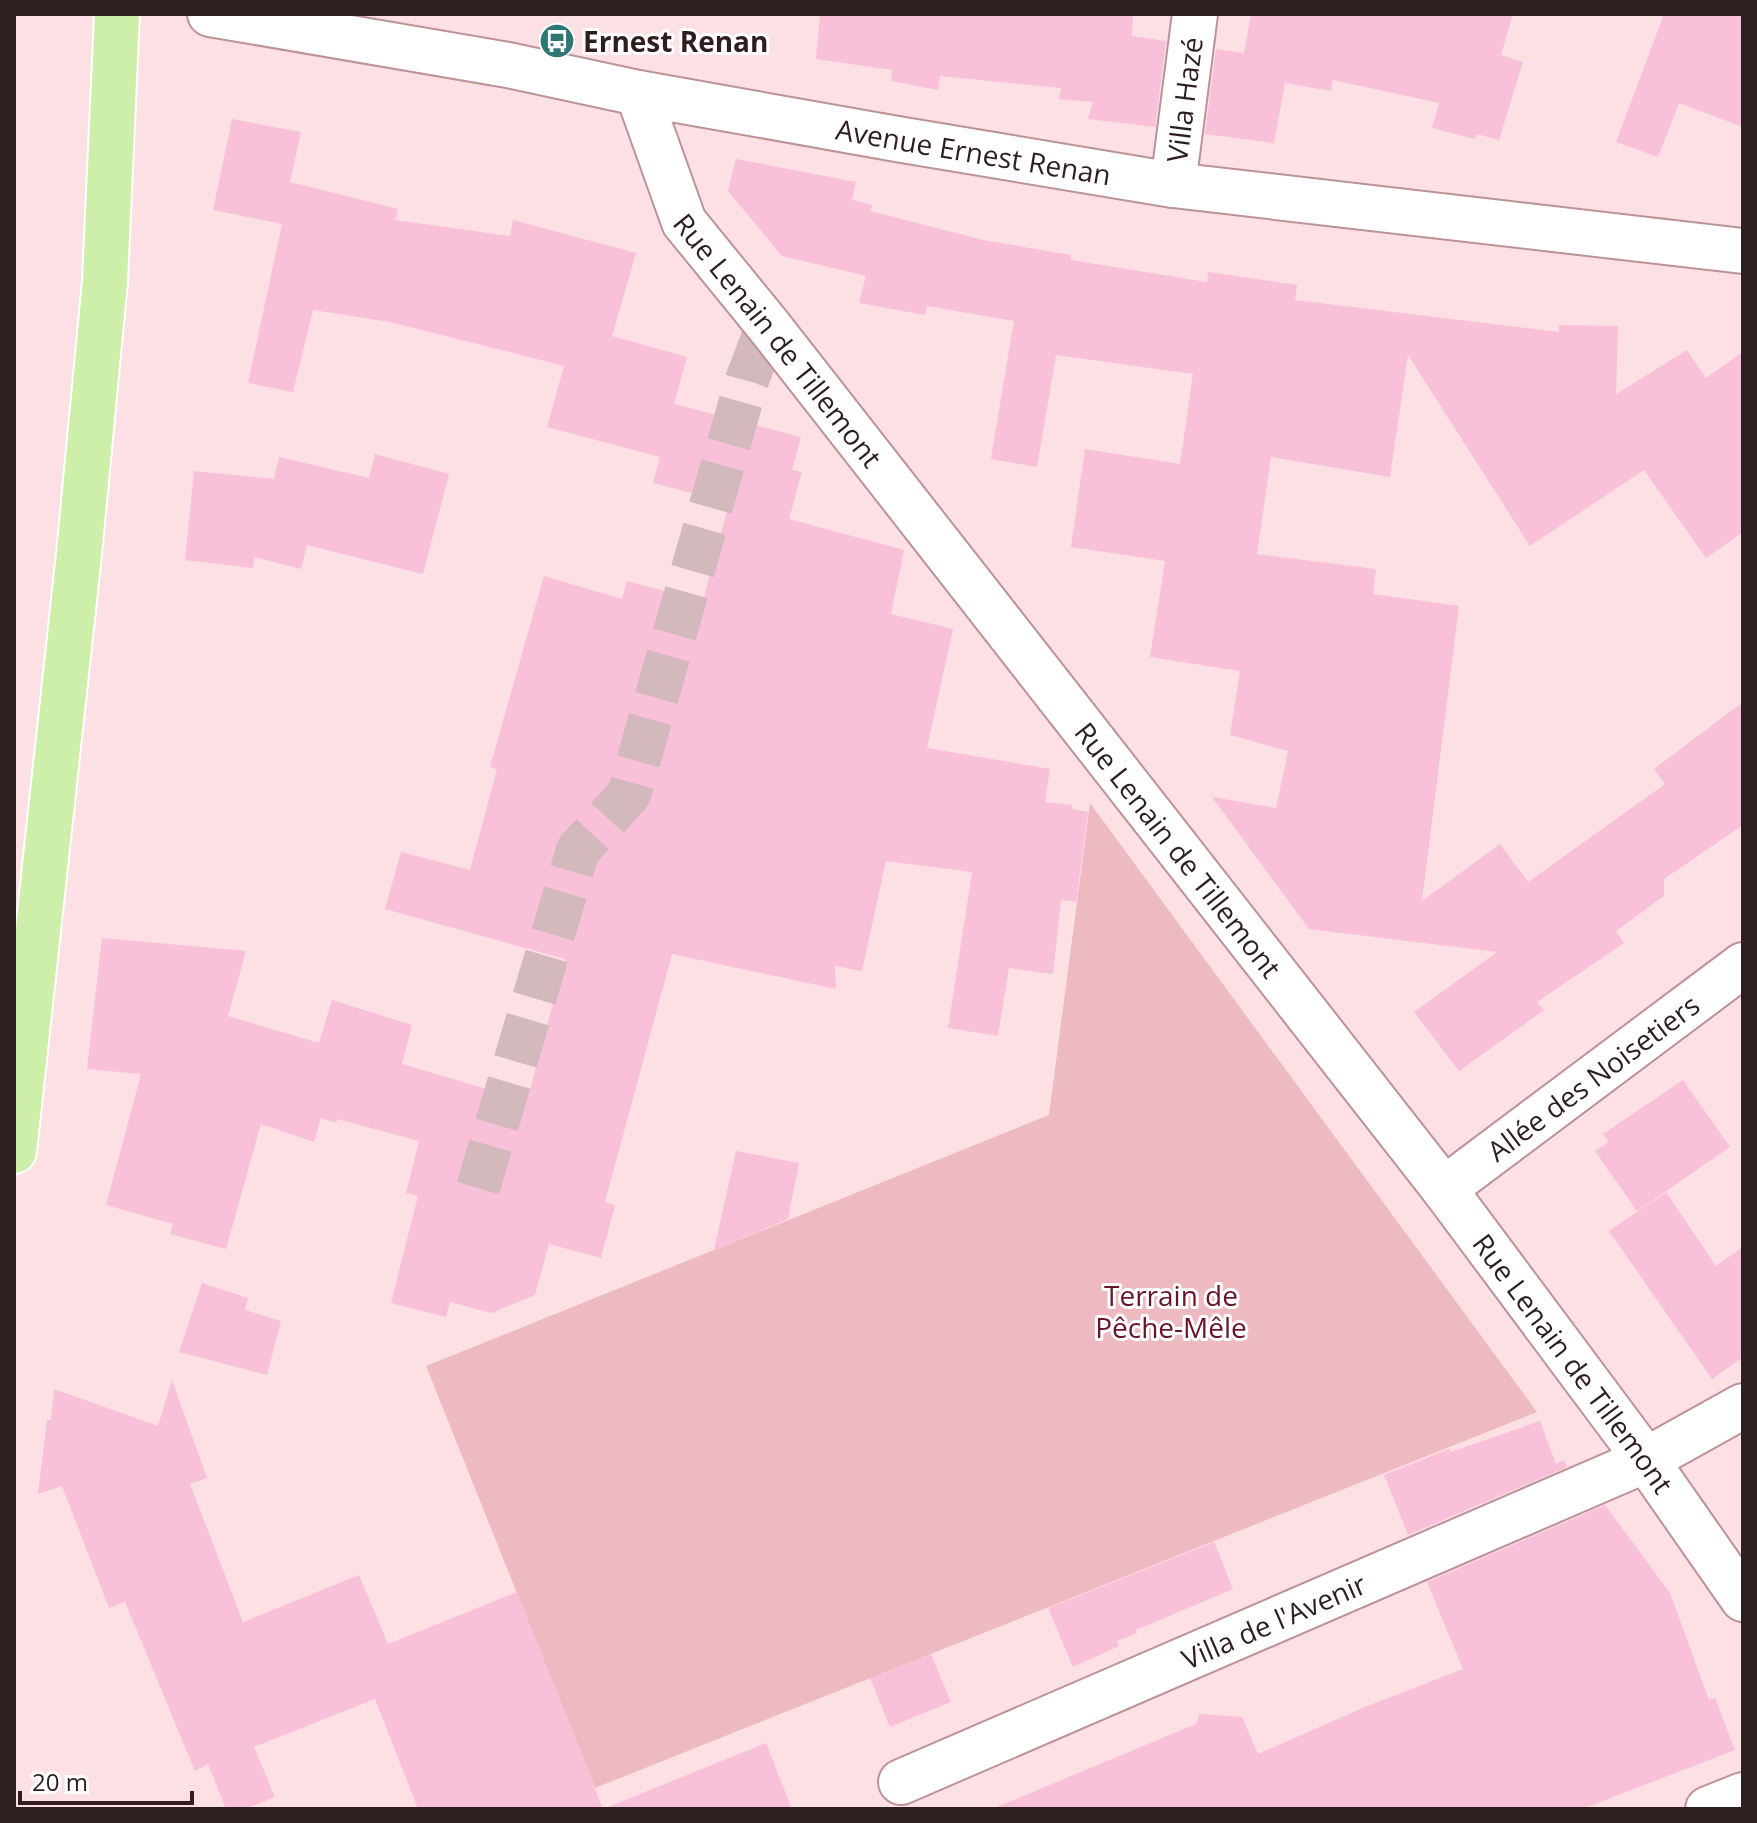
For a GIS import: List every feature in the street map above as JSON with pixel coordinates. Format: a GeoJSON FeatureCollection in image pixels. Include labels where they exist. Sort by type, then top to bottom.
{"type":"FeatureCollection","features":[{"type":"Feature","properties":{"kind":"main road"},"geometry":{"type":"LineString","coordinates":[[14,1151],[79,554],[105,281],[117,14]]}},
{"type":"Feature","properties":{"kind":"street","name":"Avenue Ernest Renan"},"geometry":{"type":"LineString","coordinates":[[210,14],[508,65],[638,93],[897,139],[1173,185],[1743,251]]}},
{"type":"Feature","properties":{"kind":"street","name":"Villa Hazé"},"geometry":{"type":"LineString","coordinates":[[1173,185],[1195,14]]}},
{"type":"Feature","properties":{"kind":"street","name":"Rue Lenain de Tillemont"},"geometry":{"type":"LineString","coordinates":[[638,93],[684,222],[1444,1189],[1738,1584]]}},
{"type":"Feature","properties":{"kind":"street","name":"Allée des Noisetiers"},"geometry":{"type":"LineString","coordinates":[[1444,1189],[1743,965]]}},
{"type":"Feature","properties":{"kind":"street","name":"Villa de l'Avenir"},"geometry":{"type":"LineString","coordinates":[[901,1782],[1646,1460],[1743,1406]]}},
{"type":"Feature","properties":{"kind":"street"},"geometry":{"type":"LineString","coordinates":[[1708,1809],[1743,1795]]}},
{"type":"Feature","properties":{"kind":"green space","name":"Terrain de Pêche-Mêle"},"geometry":{"type":"Polygon","coordinates":[[[1090,803],[1537,1412],[595,1788],[426,1366],[1049,1115],[1090,803]]]}},
{"type":"Feature","properties":{"kind":"building"},"geometry":{"type":"Polygon","coordinates":[[[820,14],[1133,14],[1132,36],[1166,41],[1155,127],[1088,119],[1093,102],[1059,99],[1061,88],[940,76],[938,90],[891,81],[892,70],[816,59],[820,14]]]}},
{"type":"Feature","properties":{"kind":"building"},"geometry":{"type":"Polygon","coordinates":[[[1251,14],[1513,14],[1501,55],[1523,62],[1499,140],[1477,134],[1475,139],[1432,128],[1439,103],[1333,80],[1331,91],[1285,83],[1274,143],[1205,134],[1216,49],[1244,53],[1251,14]]]}},
{"type":"Feature","properties":{"kind":"building"},"geometry":{"type":"Polygon","coordinates":[[[1664,14],[1743,14],[1743,127],[1679,103],[1658,157],[1616,142],[1664,14]]]}},
{"type":"Feature","properties":{"kind":"building"},"geometry":{"type":"Polygon","coordinates":[[[232,119],[301,132],[290,182],[398,209],[395,220],[510,236],[513,220],[636,253],[612,336],[687,357],[674,404],[801,437],[792,470],[802,472],[789,519],[904,550],[891,614],[953,629],[927,748],[1050,769],[1045,802],[1072,805],[1072,809],[1088,812],[1076,902],[1061,900],[1053,974],[1009,968],[998,1036],[948,1028],[972,872],[886,861],[862,971],[835,966],[836,989],[672,954],[605,1202],[615,1205],[601,1258],[549,1244],[535,1295],[491,1313],[450,1302],[446,1317],[391,1303],[418,1196],[406,1193],[419,1141],[337,1119],[336,1123],[321,1118],[314,1142],[261,1124],[226,1249],[170,1234],[173,1224],[106,1205],[141,1074],[87,1069],[102,938],[246,951],[228,1016],[319,1043],[332,1000],[412,1025],[402,1064],[527,1101],[565,959],[385,909],[401,852],[470,870],[497,769],[490,767],[544,576],[622,599],[627,581],[703,601],[729,503],[653,483],[660,457],[547,427],[564,366],[390,322],[313,310],[293,392],[248,383],[282,224],[213,210],[232,119]]]}},
{"type":"Feature","properties":{"kind":"building"},"geometry":{"type":"Polygon","coordinates":[[[736,159],[856,182],[852,200],[872,205],[870,211],[983,240],[1071,255],[1071,260],[1207,282],[1208,272],[1297,285],[1295,300],[1559,332],[1559,325],[1618,326],[1616,394],[1687,350],[1706,378],[1743,352],[1743,532],[1706,558],[1644,470],[1530,546],[1408,355],[1390,477],[1271,457],[1257,554],[1376,569],[1373,594],[1459,606],[1422,901],[1500,844],[1528,882],[1665,784],[1654,769],[1743,702],[1743,825],[1664,879],[1664,896],[1616,931],[1624,943],[1537,1002],[1544,1010],[1459,1071],[1414,1012],[1497,952],[1309,929],[1212,797],[1276,808],[1288,751],[1230,735],[1240,671],[1150,657],[1165,561],[1071,547],[1085,449],[1180,464],[1193,374],[1056,355],[1037,467],[991,459],[1014,321],[927,306],[925,315],[859,303],[866,276],[782,256],[728,191],[736,159]]]}},
{"type":"Feature","properties":{"kind":"building"},"geometry":{"type":"Polygon","coordinates":[[[375,454],[449,474],[423,574],[307,545],[301,569],[254,557],[253,568],[185,560],[194,471],[274,479],[279,457],[369,478],[375,454]]]}},
{"type":"Feature","properties":{"kind":"building"},"geometry":{"type":"Polygon","coordinates":[[[1683,1080],[1730,1147],[1637,1211],[1595,1151],[1609,1142],[1603,1134],[1683,1080]]]}},
{"type":"Feature","properties":{"kind":"building"},"geometry":{"type":"Polygon","coordinates":[[[736,1151],[799,1163],[788,1219],[714,1250],[736,1151]]]}},
{"type":"Feature","properties":{"kind":"building"},"geometry":{"type":"Polygon","coordinates":[[[1666,1192],[1716,1266],[1743,1247],[1743,1357],[1712,1379],[1609,1231],[1666,1192]]]}},
{"type":"Feature","properties":{"kind":"building"},"geometry":{"type":"Polygon","coordinates":[[[202,1283],[248,1298],[245,1310],[281,1321],[267,1375],[179,1352],[202,1283]]]}},
{"type":"Feature","properties":{"kind":"building"},"geometry":{"type":"Polygon","coordinates":[[[172,1380],[207,1478],[190,1484],[243,1622],[359,1575],[388,1644],[517,1592],[603,1809],[418,1809],[375,1699],[254,1747],[275,1797],[245,1809],[226,1809],[208,1764],[195,1771],[125,1602],[109,1608],[62,1486],[38,1494],[54,1389],[158,1426],[172,1380]]]}},
{"type":"Feature","properties":{"kind":"building"},"geometry":{"type":"Polygon","coordinates":[[[1540,1421],[1556,1464],[1564,1460],[1567,1467],[1408,1535],[1384,1475],[1449,1449],[1451,1452],[1540,1421]]]}},
{"type":"Feature","properties":{"kind":"building"},"geometry":{"type":"Polygon","coordinates":[[[1605,1505],[1670,1593],[1709,1700],[1715,1698],[1735,1750],[1582,1809],[992,1809],[1196,1724],[1199,1714],[1242,1717],[1258,1754],[1365,1707],[1463,1669],[1427,1582],[1605,1505]]]}},
{"type":"Feature","properties":{"kind":"building"},"geometry":{"type":"Polygon","coordinates":[[[1214,1542],[1233,1589],[1136,1630],[1137,1633],[1117,1641],[1119,1646],[1073,1667],[1048,1608],[1214,1542]]]}},
{"type":"Feature","properties":{"kind":"building"},"geometry":{"type":"Polygon","coordinates":[[[931,1654],[951,1702],[890,1727],[870,1678],[931,1654]]]}},
{"type":"Feature","properties":{"kind":"building"},"geometry":{"type":"Polygon","coordinates":[[[766,1743],[792,1809],[608,1809],[608,1807],[766,1743]]]}},
{"type":"Feature","properties":{"kind":"tunnel"},"geometry":{"type":"LineString","coordinates":[[478,1188],[578,850],[629,794],[747,380],[768,325]]}},
{"type":"Feature","properties":{"kind":"place","name":"Ernest Renan"},"geometry":{"type":"Point","coordinates":[557,41]}}]}
